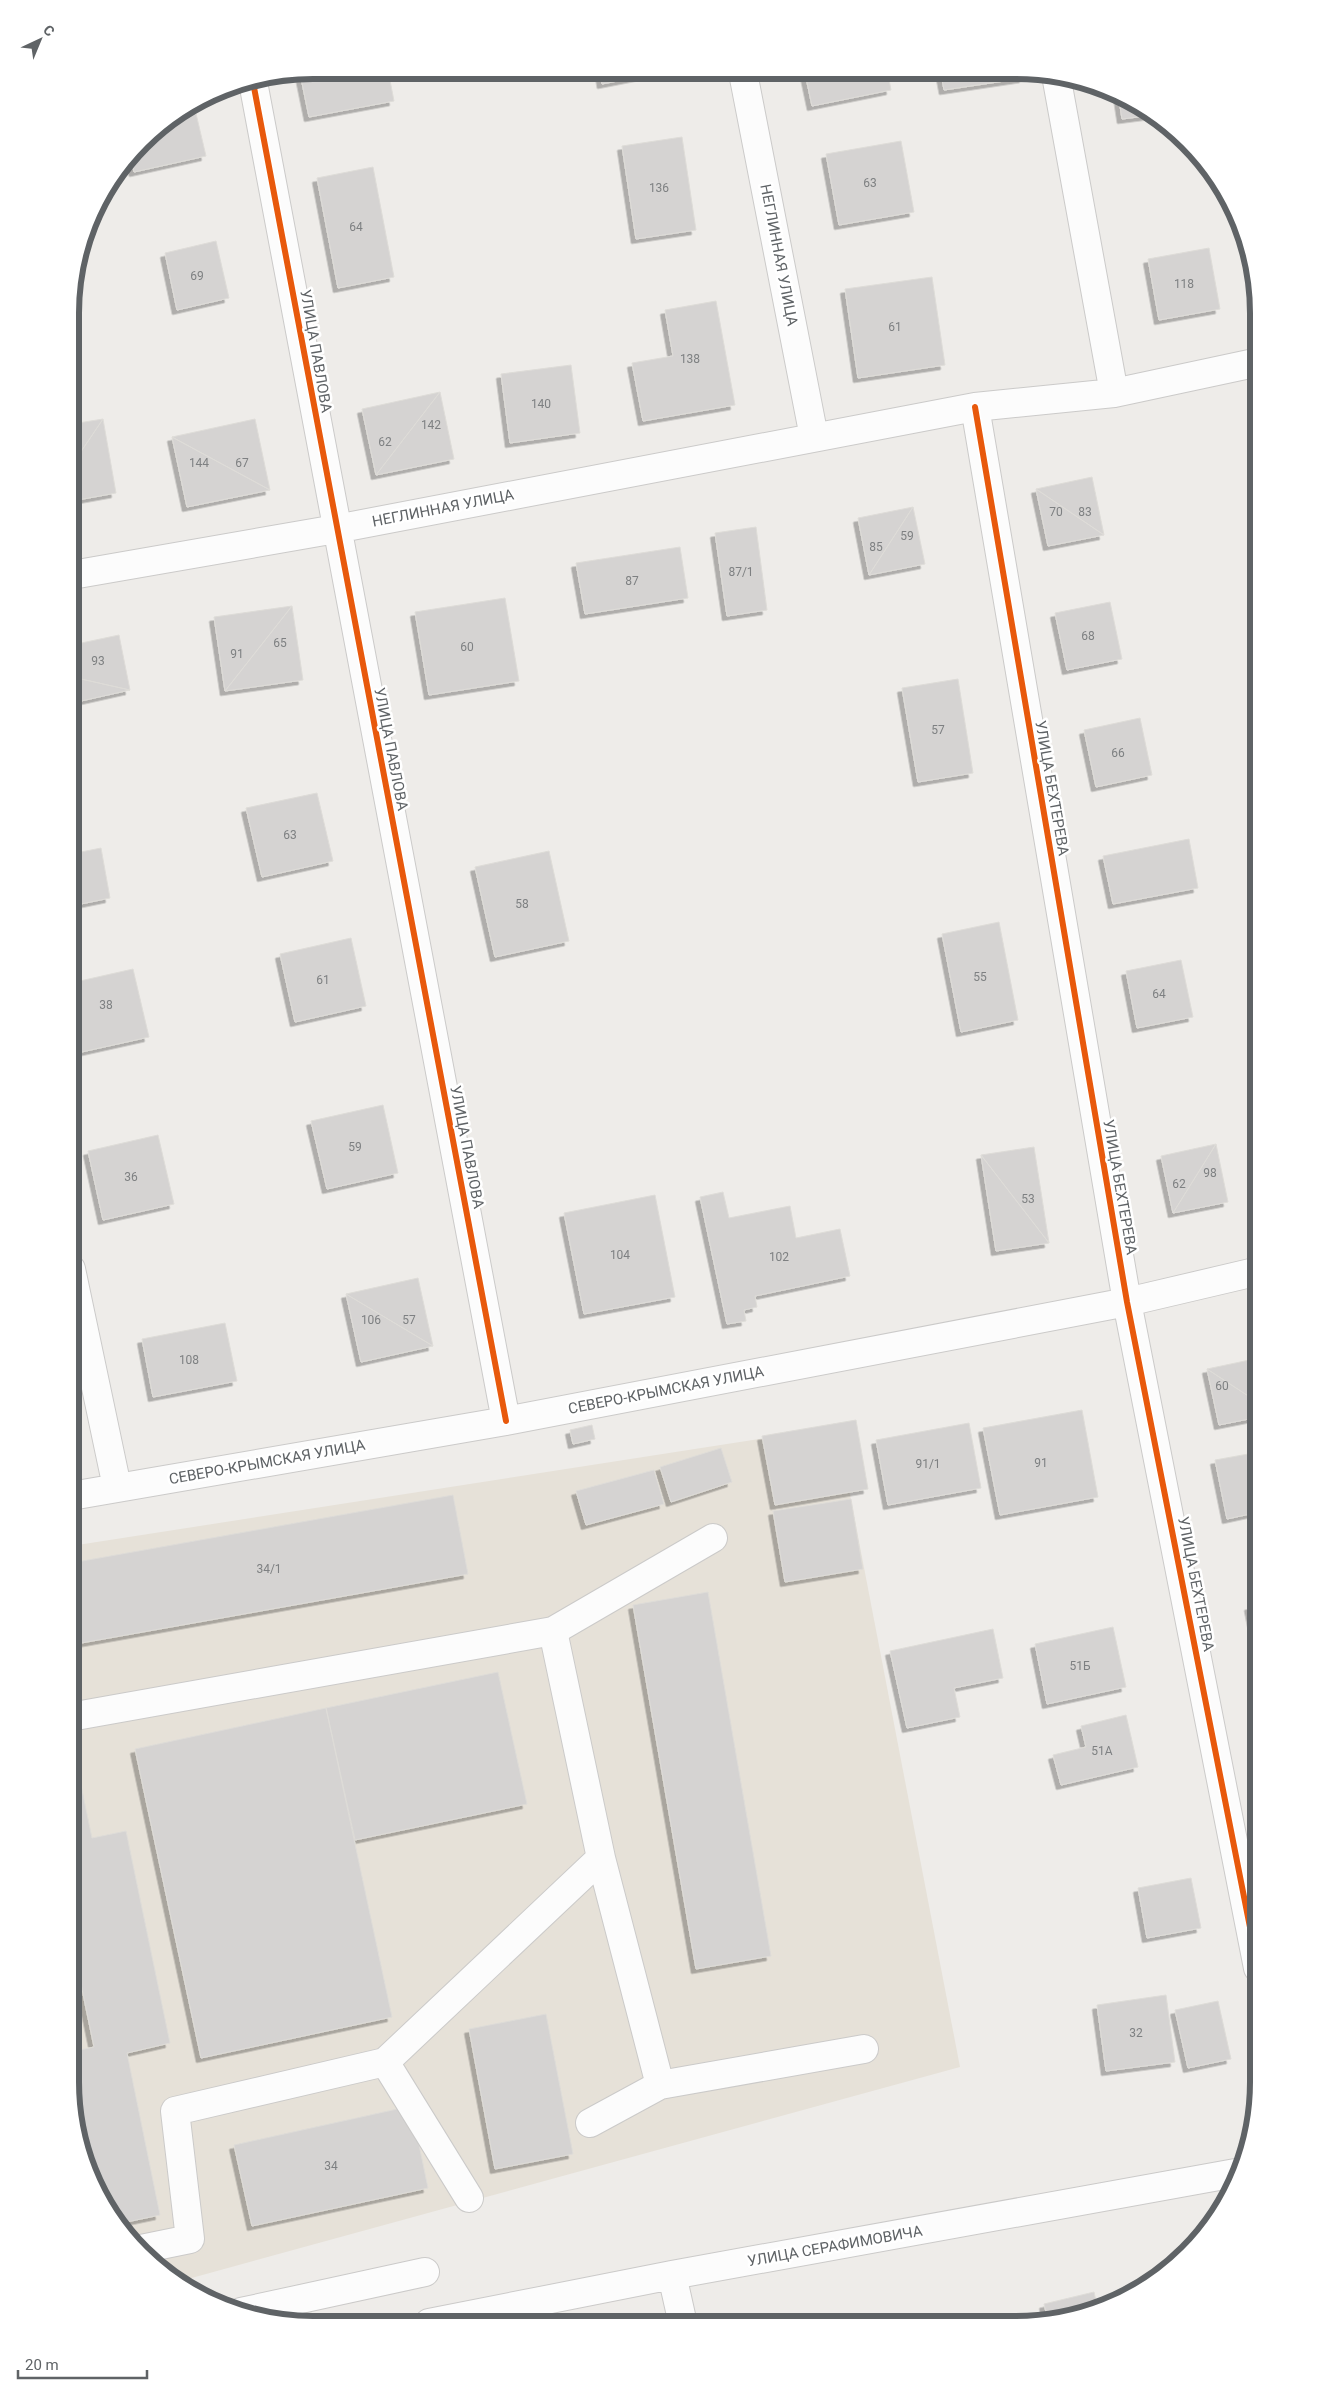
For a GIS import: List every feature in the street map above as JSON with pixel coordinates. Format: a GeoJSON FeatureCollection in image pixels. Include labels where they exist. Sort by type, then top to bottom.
{"type":"FeatureCollection","features":[{"type":"Feature","properties":{"kind":"street","name":"НЕГЛИННАЯ УЛИЦА"},"geometry":{"type":"LineString","coordinates":[[745,79],[814,437]]}},
{"type":"Feature","properties":{"kind":"street"},"geometry":{"type":"LineString","coordinates":[[1057,82],[1114,393]]}},
{"type":"Feature","properties":{"kind":"street","name":"УЛИЦА ПАВЛОВА"},"geometry":{"type":"LineString","coordinates":[[254,87],[506,1421]]}},
{"type":"Feature","properties":{"kind":"street","name":"НЕГЛИННАЯ УЛИЦА"},"geometry":{"type":"LineString","coordinates":[[79,574],[336,529],[975,407],[1114,393],[1250,364]]}},
{"type":"Feature","properties":{"kind":"street","name":"УЛИЦА БЕХТЕРЕВА"},"geometry":{"type":"LineString","coordinates":[[975,407],[1127,1302],[1250,1927]]}},
{"type":"Feature","properties":{"kind":"street","name":"СЕВЕРО-КРЫМСКАЯ УЛИЦА"},"geometry":{"type":"LineString","coordinates":[[79,1494],[506,1421],[1127,1302],[1250,1273]]}},
{"type":"Feature","properties":{"kind":"street"},"geometry":{"type":"LineString","coordinates":[[79,1308],[117,1487]]}},
{"type":"Feature","properties":{"kind":"street"},"geometry":{"type":"LineString","coordinates":[[79,1715],[553,1632],[713,1538]]}},
{"type":"Feature","properties":{"kind":"street"},"geometry":{"type":"LineString","coordinates":[[553,1632],[601,1858],[660,2085]]}},
{"type":"Feature","properties":{"kind":"street"},"geometry":{"type":"LineString","coordinates":[[147,2248],[190,2239],[175,2111],[385,2062],[601,1858]]}},
{"type":"Feature","properties":{"kind":"street"},"geometry":{"type":"LineString","coordinates":[[590,2123],[660,2085],[864,2049]]}},
{"type":"Feature","properties":{"kind":"street"},"geometry":{"type":"LineString","coordinates":[[385,2062],[469,2198]]}},
{"type":"Feature","properties":{"kind":"street","name":"УЛИЦА СЕРАФИМОВИЧА"},"geometry":{"type":"LineString","coordinates":[[464,2316],[672,2275],[1231,2174]]}},
{"type":"Feature","properties":{"kind":"street"},"geometry":{"type":"LineString","coordinates":[[255,2309],[425,2272]]}},
{"type":"Feature","properties":{"kind":"street"},"geometry":{"type":"LineString","coordinates":[[672,2275],[681,2316]]}},
{"type":"Feature","properties":{"kind":"shaded area"},"geometry":{"type":"Polygon","coordinates":[[[837,1427],[960,2067],[187,2279],[147,2248],[118,2212],[97,2172],[83,2128],[79,2097],[79,1545],[837,1427]]]}},
{"type":"Feature","properties":{"kind":"building"},"geometry":{"type":"Polygon","coordinates":[[[301,79],[390,79],[394,101],[309,117],[301,79]]]}},
{"type":"Feature","properties":{"kind":"building"},"geometry":{"type":"Polygon","coordinates":[[[601,79],[627,79],[602,84],[601,79]]]}},
{"type":"Feature","properties":{"kind":"building"},"geometry":{"type":"Polygon","coordinates":[[[806,79],[889,79],[891,90],[812,106],[806,79]]]}},
{"type":"Feature","properties":{"kind":"building"},"geometry":{"type":"Polygon","coordinates":[[[942,79],[1017,79],[944,90],[942,79]]]}},
{"type":"Feature","properties":{"kind":"building"},"geometry":{"type":"Polygon","coordinates":[[[1120,103],[1143,116],[1122,119],[1120,103]]]}},
{"type":"Feature","properties":{"kind":"building"},"geometry":{"type":"Polygon","coordinates":[[[195,110],[206,156],[134,172],[132,164],[147,147],[170,127],[195,110]]]}},
{"type":"Feature","properties":{"kind":"building"},"geometry":{"type":"Polygon","coordinates":[[[682,137],[696,230],[636,239],[622,146],[682,137]]]}},
{"type":"Feature","properties":{"kind":"building"},"geometry":{"type":"Polygon","coordinates":[[[901,141],[914,212],[839,225],[826,154],[901,141]]]}},
{"type":"Feature","properties":{"kind":"building"},"geometry":{"type":"Polygon","coordinates":[[[373,167],[394,277],[338,288],[317,178],[373,167]]]}},
{"type":"Feature","properties":{"kind":"building"},"geometry":{"type":"Polygon","coordinates":[[[216,241],[229,298],[177,310],[165,253],[216,241]]]}},
{"type":"Feature","properties":{"kind":"building"},"geometry":{"type":"Polygon","coordinates":[[[1209,248],[1220,309],[1159,320],[1148,259],[1209,248]]]}},
{"type":"Feature","properties":{"kind":"building"},"geometry":{"type":"Polygon","coordinates":[[[932,277],[945,365],[858,378],[845,289],[932,277]]]}},
{"type":"Feature","properties":{"kind":"building"},"geometry":{"type":"Polygon","coordinates":[[[716,301],[735,405],[643,421],[632,363],[673,356],[665,310],[716,301]]]}},
{"type":"Feature","properties":{"kind":"building"},"geometry":{"type":"Polygon","coordinates":[[[571,365],[580,433],[510,443],[501,374],[571,365]]]}},
{"type":"Feature","properties":{"kind":"building"},"geometry":{"type":"Polygon","coordinates":[[[440,392],[376,475],[362,409],[440,392]]]}},
{"type":"Feature","properties":{"kind":"building"},"geometry":{"type":"Polygon","coordinates":[[[440,392],[454,459],[376,475],[440,392]]]}},
{"type":"Feature","properties":{"kind":"building"},"geometry":{"type":"Polygon","coordinates":[[[103,419],[79,455],[79,423],[103,419]]]}},
{"type":"Feature","properties":{"kind":"building"},"geometry":{"type":"Polygon","coordinates":[[[103,419],[116,493],[79,500],[79,455],[103,419]]]}},
{"type":"Feature","properties":{"kind":"building"},"geometry":{"type":"Polygon","coordinates":[[[255,419],[270,490],[172,437],[255,419]]]}},
{"type":"Feature","properties":{"kind":"building"},"geometry":{"type":"Polygon","coordinates":[[[172,437],[270,490],[187,507],[172,437]]]}},
{"type":"Feature","properties":{"kind":"building"},"geometry":{"type":"Polygon","coordinates":[[[1092,477],[1104,535],[1036,489],[1092,477]]]}},
{"type":"Feature","properties":{"kind":"building"},"geometry":{"type":"Polygon","coordinates":[[[1036,489],[1104,535],[1048,546],[1036,489]]]}},
{"type":"Feature","properties":{"kind":"building"},"geometry":{"type":"Polygon","coordinates":[[[913,507],[925,564],[869,575],[913,507]]]}},
{"type":"Feature","properties":{"kind":"building"},"geometry":{"type":"Polygon","coordinates":[[[913,507],[869,575],[858,518],[913,507]]]}},
{"type":"Feature","properties":{"kind":"building"},"geometry":{"type":"Polygon","coordinates":[[[756,527],[767,610],[727,616],[715,533],[756,527]]]}},
{"type":"Feature","properties":{"kind":"building"},"geometry":{"type":"Polygon","coordinates":[[[680,547],[688,598],[585,614],[576,563],[680,547]]]}},
{"type":"Feature","properties":{"kind":"building"},"geometry":{"type":"Polygon","coordinates":[[[505,598],[519,681],[429,695],[415,612],[505,598]]]}},
{"type":"Feature","properties":{"kind":"building"},"geometry":{"type":"Polygon","coordinates":[[[1110,602],[1122,659],[1067,670],[1055,613],[1110,602]]]}},
{"type":"Feature","properties":{"kind":"building"},"geometry":{"type":"Polygon","coordinates":[[[292,606],[303,680],[225,691],[292,606]]]}},
{"type":"Feature","properties":{"kind":"building"},"geometry":{"type":"Polygon","coordinates":[[[292,606],[225,691],[214,617],[292,606]]]}},
{"type":"Feature","properties":{"kind":"building"},"geometry":{"type":"Polygon","coordinates":[[[119,635],[130,690],[79,679],[79,644],[119,635]]]}},
{"type":"Feature","properties":{"kind":"building"},"geometry":{"type":"Polygon","coordinates":[[[79,679],[130,690],[79,701],[79,679]]]}},
{"type":"Feature","properties":{"kind":"building"},"geometry":{"type":"Polygon","coordinates":[[[958,679],[973,773],[918,782],[902,688],[958,679]]]}},
{"type":"Feature","properties":{"kind":"building"},"geometry":{"type":"Polygon","coordinates":[[[1140,718],[1152,775],[1096,787],[1084,730],[1140,718]]]}},
{"type":"Feature","properties":{"kind":"building"},"geometry":{"type":"Polygon","coordinates":[[[317,793],[333,861],[262,877],[246,808],[317,793]]]}},
{"type":"Feature","properties":{"kind":"building"},"geometry":{"type":"Polygon","coordinates":[[[1189,839],[1198,888],[1113,904],[1103,856],[1189,839]]]}},
{"type":"Feature","properties":{"kind":"building"},"geometry":{"type":"Polygon","coordinates":[[[101,848],[110,898],[79,904],[79,852],[101,848]]]}},
{"type":"Feature","properties":{"kind":"building"},"geometry":{"type":"Polygon","coordinates":[[[549,851],[569,941],[495,957],[475,867],[549,851]]]}},
{"type":"Feature","properties":{"kind":"building"},"geometry":{"type":"Polygon","coordinates":[[[999,922],[1018,1020],[961,1032],[942,934],[999,922]]]}},
{"type":"Feature","properties":{"kind":"building"},"geometry":{"type":"Polygon","coordinates":[[[351,938],[366,1006],[295,1022],[280,954],[351,938]]]}},
{"type":"Feature","properties":{"kind":"building"},"geometry":{"type":"Polygon","coordinates":[[[1181,960],[1193,1017],[1137,1028],[1126,971],[1181,960]]]}},
{"type":"Feature","properties":{"kind":"building"},"geometry":{"type":"Polygon","coordinates":[[[133,969],[149,1037],[79,1053],[79,981],[133,969]]]}},
{"type":"Feature","properties":{"kind":"building"},"geometry":{"type":"Polygon","coordinates":[[[383,1105],[398,1173],[327,1189],[311,1121],[383,1105]]]}},
{"type":"Feature","properties":{"kind":"building"},"geometry":{"type":"Polygon","coordinates":[[[158,1135],[174,1204],[103,1220],[88,1151],[158,1135]]]}},
{"type":"Feature","properties":{"kind":"building"},"geometry":{"type":"Polygon","coordinates":[[[1216,1144],[1228,1202],[1173,1213],[1216,1144]]]}},
{"type":"Feature","properties":{"kind":"building"},"geometry":{"type":"Polygon","coordinates":[[[1216,1144],[1173,1213],[1161,1156],[1216,1144]]]}},
{"type":"Feature","properties":{"kind":"building"},"geometry":{"type":"Polygon","coordinates":[[[1034,1147],[1049,1243],[981,1155],[1034,1147]]]}},
{"type":"Feature","properties":{"kind":"building"},"geometry":{"type":"Polygon","coordinates":[[[981,1155],[1049,1243],[996,1251],[981,1155]]]}},
{"type":"Feature","properties":{"kind":"building"},"geometry":{"type":"Polygon","coordinates":[[[723,1192],[729,1218],[790,1206],[796,1238],[840,1229],[850,1276],[755,1296],[757,1307],[744,1310],[746,1321],[727,1324],[700,1197],[723,1192]]]}},
{"type":"Feature","properties":{"kind":"building"},"geometry":{"type":"Polygon","coordinates":[[[655,1195],[675,1297],[584,1314],[564,1213],[655,1195]]]}},
{"type":"Feature","properties":{"kind":"building"},"geometry":{"type":"Polygon","coordinates":[[[418,1278],[433,1346],[346,1294],[418,1278]]]}},
{"type":"Feature","properties":{"kind":"building"},"geometry":{"type":"Polygon","coordinates":[[[346,1294],[433,1346],[361,1362],[346,1294]]]}},
{"type":"Feature","properties":{"kind":"building"},"geometry":{"type":"Polygon","coordinates":[[[225,1323],[237,1381],[153,1397],[142,1339],[225,1323]]]}},
{"type":"Feature","properties":{"kind":"building"},"geometry":{"type":"Polygon","coordinates":[[[1250,1360],[1250,1397],[1207,1369],[1250,1360]]]}},
{"type":"Feature","properties":{"kind":"building"},"geometry":{"type":"Polygon","coordinates":[[[1207,1369],[1250,1397],[1250,1419],[1219,1425],[1207,1369]]]}},
{"type":"Feature","properties":{"kind":"building"},"geometry":{"type":"Polygon","coordinates":[[[1082,1410],[1098,1497],[1000,1515],[983,1428],[1082,1410]]]}},
{"type":"Feature","properties":{"kind":"building"},"geometry":{"type":"Polygon","coordinates":[[[856,1420],[868,1489],[775,1505],[762,1436],[856,1420]]]}},
{"type":"Feature","properties":{"kind":"building"},"geometry":{"type":"Polygon","coordinates":[[[969,1423],[981,1488],[888,1505],[876,1440],[969,1423]]]}},
{"type":"Feature","properties":{"kind":"building"},"geometry":{"type":"Polygon","coordinates":[[[592,1425],[595,1439],[573,1444],[570,1430],[592,1425]]]}},
{"type":"Feature","properties":{"kind":"building"},"geometry":{"type":"Polygon","coordinates":[[[721,1448],[732,1482],[671,1502],[660,1467],[721,1448]]]}},
{"type":"Feature","properties":{"kind":"building"},"geometry":{"type":"Polygon","coordinates":[[[1250,1454],[1250,1514],[1227,1519],[1215,1460],[1250,1454]]]}},
{"type":"Feature","properties":{"kind":"building"},"geometry":{"type":"Polygon","coordinates":[[[654,1470],[664,1504],[586,1525],[576,1491],[654,1470]]]}},
{"type":"Feature","properties":{"kind":"building"},"geometry":{"type":"Polygon","coordinates":[[[453,1495],[468,1574],[79,1643],[79,1562],[453,1495]]]}},
{"type":"Feature","properties":{"kind":"building"},"geometry":{"type":"Polygon","coordinates":[[[851,1499],[863,1569],[785,1582],[773,1511],[851,1499]]]}},
{"type":"Feature","properties":{"kind":"building"},"geometry":{"type":"Polygon","coordinates":[[[708,1592],[771,1956],[696,1969],[633,1605],[708,1592]]]}},
{"type":"Feature","properties":{"kind":"building"},"geometry":{"type":"Polygon","coordinates":[[[1113,1627],[1126,1687],[1047,1704],[1035,1644],[1113,1627]]]}},
{"type":"Feature","properties":{"kind":"building"},"geometry":{"type":"Polygon","coordinates":[[[993,1629],[1003,1678],[954,1688],[960,1717],[907,1728],[890,1651],[993,1629]]]}},
{"type":"Feature","properties":{"kind":"building"},"geometry":{"type":"Polygon","coordinates":[[[498,1672],[527,1804],[355,1840],[326,1708],[498,1672]]]}},
{"type":"Feature","properties":{"kind":"building"},"geometry":{"type":"Polygon","coordinates":[[[326,1708],[392,2017],[201,2058],[135,1749],[326,1708]]]}},
{"type":"Feature","properties":{"kind":"building"},"geometry":{"type":"Polygon","coordinates":[[[1126,1715],[1138,1767],[1061,1785],[1053,1755],[1086,1747],[1081,1726],[1126,1715]]]}},
{"type":"Feature","properties":{"kind":"building"},"geometry":{"type":"Polygon","coordinates":[[[79,1775],[92,1838],[126,1831],[170,2043],[127,2053],[160,2215],[125,2222],[103,2186],[91,2157],[83,2128],[79,2097],[79,2050],[94,2047],[79,1974],[79,1775]]]}},
{"type":"Feature","properties":{"kind":"building"},"geometry":{"type":"Polygon","coordinates":[[[1191,1878],[1201,1928],[1147,1938],[1138,1888],[1191,1878]]]}},
{"type":"Feature","properties":{"kind":"building"},"geometry":{"type":"Polygon","coordinates":[[[1166,1995],[1175,2062],[1106,2071],[1097,2005],[1166,1995]]]}},
{"type":"Feature","properties":{"kind":"building"},"geometry":{"type":"Polygon","coordinates":[[[1218,2001],[1231,2059],[1188,2068],[1175,2010],[1218,2001]]]}},
{"type":"Feature","properties":{"kind":"building"},"geometry":{"type":"Polygon","coordinates":[[[546,2014],[573,2154],[495,2169],[469,2029],[546,2014]]]}},
{"type":"Feature","properties":{"kind":"building"},"geometry":{"type":"Polygon","coordinates":[[[411,2106],[428,2188],[252,2226],[234,2145],[411,2106]]]}},
{"type":"Feature","properties":{"kind":"building"},"geometry":{"type":"Polygon","coordinates":[[[1094,2292],[1096,2302],[1062,2312],[1047,2314],[1044,2304],[1094,2292]]]}},
{"type":"Feature","properties":{"kind":"cycle path"},"geometry":{"type":"LineString","coordinates":[[254,87],[506,1421]]}},
{"type":"Feature","properties":{"kind":"cycle path"},"geometry":{"type":"LineString","coordinates":[[975,407],[1127,1302],[1250,1927]]}}]}
